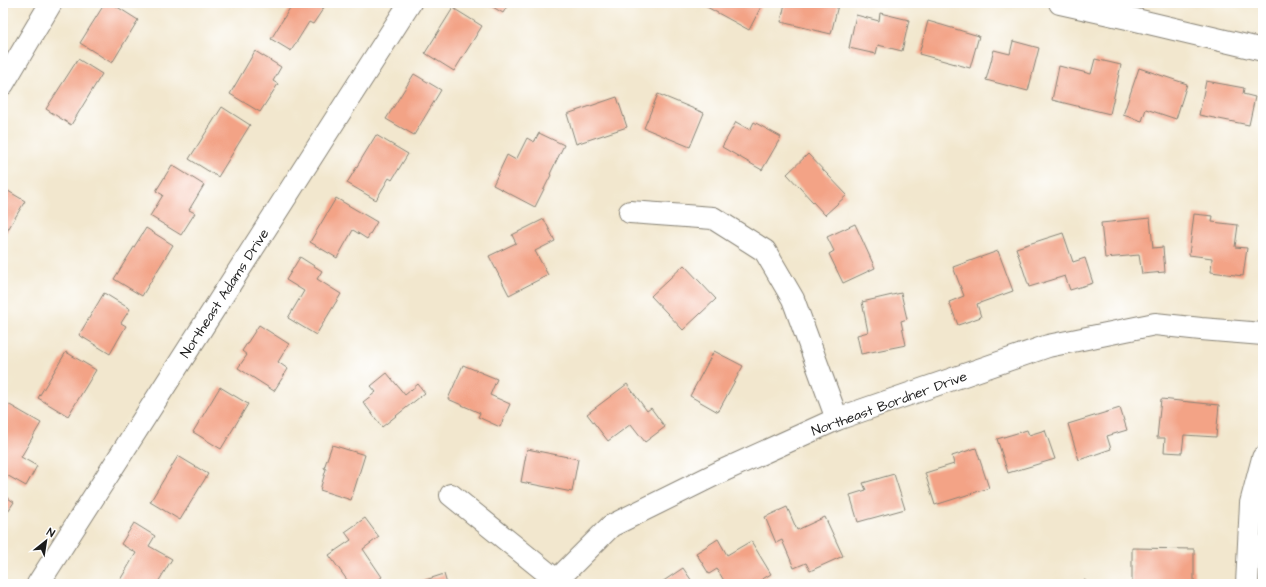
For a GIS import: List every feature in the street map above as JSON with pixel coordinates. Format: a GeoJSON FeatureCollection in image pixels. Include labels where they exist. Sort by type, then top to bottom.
{"type":"FeatureCollection","features":[{"type":"Feature","properties":{"kind":"street"},"geometry":{"type":"LineString","coordinates":[[3,84],[51,3]]}},
{"type":"Feature","properties":{"kind":"street","name":"Northeast Adams Drive"},"geometry":{"type":"LineString","coordinates":[[38,584],[410,3]]}},
{"type":"Feature","properties":{"kind":"street"},"geometry":{"type":"LineString","coordinates":[[1060,3],[1133,11],[1263,50]]}},
{"type":"Feature","properties":{"kind":"street"},"geometry":{"type":"LineString","coordinates":[[630,212],[712,218],[765,250],[793,299],[837,419]]}},
{"type":"Feature","properties":{"kind":"street","name":"Northeast Bordner Drive"},"geometry":{"type":"LineString","coordinates":[[555,582],[611,526],[720,472],[837,419],[1048,346],[1155,324],[1263,334]]}},
{"type":"Feature","properties":{"kind":"street"},"geometry":{"type":"LineString","coordinates":[[1247,584],[1251,504],[1263,458]]}},
{"type":"Feature","properties":{"kind":"street"},"geometry":{"type":"LineString","coordinates":[[451,495],[555,582]]}},
{"type":"Feature","properties":{"kind":"building"},"geometry":{"type":"Polygon","coordinates":[[[105,3],[111,3],[138,20],[112,63],[80,43],[105,3]]]}},
{"type":"Feature","properties":{"kind":"building"},"geometry":{"type":"Polygon","coordinates":[[[293,3],[320,3],[325,6],[313,24],[309,22],[291,51],[271,39],[293,3]]]}},
{"type":"Feature","properties":{"kind":"building"},"geometry":{"type":"Polygon","coordinates":[[[486,3],[509,3],[503,13],[486,3]]]}},
{"type":"Feature","properties":{"kind":"building"},"geometry":{"type":"Polygon","coordinates":[[[707,3],[763,3],[749,30],[705,6],[707,3]]]}},
{"type":"Feature","properties":{"kind":"building"},"geometry":{"type":"Polygon","coordinates":[[[785,3],[831,3],[838,5],[831,34],[781,22],[785,3]]]}},
{"type":"Feature","properties":{"kind":"building"},"geometry":{"type":"Polygon","coordinates":[[[453,8],[482,26],[454,71],[425,53],[453,8]]]}},
{"type":"Feature","properties":{"kind":"building"},"geometry":{"type":"Polygon","coordinates":[[[880,13],[909,20],[902,51],[878,45],[876,54],[849,48],[856,15],[879,21],[880,13]]]}},
{"type":"Feature","properties":{"kind":"building"},"geometry":{"type":"Polygon","coordinates":[[[928,21],[979,36],[970,68],[919,54],[928,21]]]}},
{"type":"Feature","properties":{"kind":"building"},"geometry":{"type":"Polygon","coordinates":[[[1013,41],[1039,48],[1028,91],[986,80],[994,50],[1010,54],[1013,41]]]}},
{"type":"Feature","properties":{"kind":"building"},"geometry":{"type":"Polygon","coordinates":[[[255,51],[281,67],[273,81],[278,84],[260,112],[230,94],[255,51]]]}},
{"type":"Feature","properties":{"kind":"building"},"geometry":{"type":"Polygon","coordinates":[[[78,59],[102,74],[71,125],[46,109],[78,59]]]}},
{"type":"Feature","properties":{"kind":"building"},"geometry":{"type":"Polygon","coordinates":[[[1095,59],[1121,65],[1110,114],[1052,100],[1059,66],[1091,74],[1095,59]]]}},
{"type":"Feature","properties":{"kind":"building"},"geometry":{"type":"Polygon","coordinates":[[[1139,68],[1187,84],[1176,119],[1146,109],[1142,121],[1123,115],[1139,68]]]}},
{"type":"Feature","properties":{"kind":"building"},"geometry":{"type":"Polygon","coordinates":[[[414,74],[441,90],[414,135],[386,119],[414,74]]]}},
{"type":"Feature","properties":{"kind":"building"},"geometry":{"type":"Polygon","coordinates":[[[1206,81],[1244,88],[1243,94],[1255,97],[1249,125],[1199,115],[1206,81]]]}},
{"type":"Feature","properties":{"kind":"building"},"geometry":{"type":"Polygon","coordinates":[[[658,94],[704,113],[690,147],[644,128],[658,94]]]}},
{"type":"Feature","properties":{"kind":"building"},"geometry":{"type":"Polygon","coordinates":[[[617,97],[627,127],[576,144],[567,114],[617,97]]]}},
{"type":"Feature","properties":{"kind":"building"},"geometry":{"type":"Polygon","coordinates":[[[222,107],[250,125],[218,177],[189,159],[222,107]]]}},
{"type":"Feature","properties":{"kind":"building"},"geometry":{"type":"Polygon","coordinates":[[[736,122],[750,130],[754,122],[781,137],[762,170],[722,147],[736,122]]]}},
{"type":"Feature","properties":{"kind":"building"},"geometry":{"type":"Polygon","coordinates":[[[539,133],[564,145],[535,207],[493,185],[507,155],[516,160],[527,138],[534,142],[539,133]]]}},
{"type":"Feature","properties":{"kind":"building"},"geometry":{"type":"Polygon","coordinates":[[[376,135],[408,154],[392,180],[389,178],[376,200],[347,183],[376,135]]]}},
{"type":"Feature","properties":{"kind":"building"},"geometry":{"type":"Polygon","coordinates":[[[808,154],[847,195],[825,215],[787,174],[808,154]]]}},
{"type":"Feature","properties":{"kind":"building"},"geometry":{"type":"Polygon","coordinates":[[[172,165],[204,185],[189,210],[195,213],[181,235],[150,216],[163,195],[156,191],[172,165]]]}},
{"type":"Feature","properties":{"kind":"building"},"geometry":{"type":"Polygon","coordinates":[[[3,188],[25,201],[3,238],[3,188]]]}},
{"type":"Feature","properties":{"kind":"building"},"geometry":{"type":"Polygon","coordinates":[[[336,198],[377,222],[367,239],[353,230],[337,258],[310,242],[336,198]]]}},
{"type":"Feature","properties":{"kind":"building"},"geometry":{"type":"Polygon","coordinates":[[[1194,214],[1213,216],[1212,222],[1238,225],[1235,247],[1247,248],[1243,276],[1211,272],[1212,258],[1189,255],[1194,214]]]}},
{"type":"Feature","properties":{"kind":"building"},"geometry":{"type":"Polygon","coordinates":[[[1150,218],[1153,248],[1163,247],[1165,272],[1142,274],[1139,255],[1105,258],[1101,223],[1150,218]]]}},
{"type":"Feature","properties":{"kind":"building"},"geometry":{"type":"Polygon","coordinates":[[[544,219],[555,241],[535,251],[548,275],[509,295],[489,256],[516,243],[512,235],[544,219]]]}},
{"type":"Feature","properties":{"kind":"building"},"geometry":{"type":"Polygon","coordinates":[[[855,224],[875,268],[843,283],[829,254],[834,251],[827,237],[855,224]]]}},
{"type":"Feature","properties":{"kind":"building"},"geometry":{"type":"Polygon","coordinates":[[[146,228],[173,245],[142,296],[114,279],[146,228]]]}},
{"type":"Feature","properties":{"kind":"building"},"geometry":{"type":"Polygon","coordinates":[[[1063,233],[1073,262],[1085,258],[1093,283],[1070,290],[1065,276],[1029,287],[1016,248],[1063,233]]]}},
{"type":"Feature","properties":{"kind":"building"},"geometry":{"type":"Polygon","coordinates":[[[998,251],[1013,291],[977,304],[981,317],[958,325],[949,302],[964,296],[953,267],[998,251]]]}},
{"type":"Feature","properties":{"kind":"building"},"geometry":{"type":"Polygon","coordinates":[[[300,257],[322,271],[317,279],[341,294],[316,335],[288,318],[304,291],[286,280],[300,257]]]}},
{"type":"Feature","properties":{"kind":"building"},"geometry":{"type":"Polygon","coordinates":[[[684,265],[716,299],[683,330],[651,296],[684,265]]]}},
{"type":"Feature","properties":{"kind":"building"},"geometry":{"type":"Polygon","coordinates":[[[104,293],[130,309],[121,323],[126,326],[110,354],[79,335],[104,293]]]}},
{"type":"Feature","properties":{"kind":"building"},"geometry":{"type":"Polygon","coordinates":[[[901,293],[907,319],[901,321],[906,345],[861,354],[857,335],[868,332],[862,302],[901,293]]]}},
{"type":"Feature","properties":{"kind":"building"},"geometry":{"type":"Polygon","coordinates":[[[259,325],[289,344],[278,362],[288,369],[274,391],[238,368],[247,355],[242,351],[259,325]]]}},
{"type":"Feature","properties":{"kind":"building"},"geometry":{"type":"Polygon","coordinates":[[[714,351],[743,366],[718,412],[690,396],[714,351]]]}},
{"type":"Feature","properties":{"kind":"building"},"geometry":{"type":"Polygon","coordinates":[[[66,352],[96,370],[68,416],[38,398],[66,352]]]}},
{"type":"Feature","properties":{"kind":"building"},"geometry":{"type":"Polygon","coordinates":[[[463,365],[497,379],[490,395],[510,404],[500,427],[478,417],[480,413],[448,399],[463,365]]]}},
{"type":"Feature","properties":{"kind":"building"},"geometry":{"type":"Polygon","coordinates":[[[387,373],[405,395],[418,384],[425,393],[382,427],[363,402],[376,392],[371,386],[387,373]]]}},
{"type":"Feature","properties":{"kind":"building"},"geometry":{"type":"Polygon","coordinates":[[[627,384],[647,411],[651,408],[665,427],[645,442],[631,424],[608,441],[587,414],[627,384]]]}},
{"type":"Feature","properties":{"kind":"building"},"geometry":{"type":"Polygon","coordinates":[[[220,387],[248,404],[221,449],[193,432],[220,387]]]}},
{"type":"Feature","properties":{"kind":"building"},"geometry":{"type":"Polygon","coordinates":[[[1161,399],[1219,405],[1216,437],[1184,435],[1182,453],[1164,452],[1165,438],[1157,438],[1161,399]]]}},
{"type":"Feature","properties":{"kind":"building"},"geometry":{"type":"Polygon","coordinates":[[[8,404],[41,423],[21,457],[37,466],[26,486],[3,473],[3,412],[8,404]]]}},
{"type":"Feature","properties":{"kind":"building"},"geometry":{"type":"Polygon","coordinates":[[[1120,408],[1127,430],[1107,436],[1111,449],[1079,460],[1068,424],[1120,408]]]}},
{"type":"Feature","properties":{"kind":"building"},"geometry":{"type":"Polygon","coordinates":[[[1027,430],[1029,435],[1045,430],[1055,459],[1008,473],[997,439],[1027,430]]]}},
{"type":"Feature","properties":{"kind":"building"},"geometry":{"type":"Polygon","coordinates":[[[332,445],[365,455],[351,500],[320,490],[326,469],[324,468],[332,445]]]}},
{"type":"Feature","properties":{"kind":"building"},"geometry":{"type":"Polygon","coordinates":[[[976,448],[989,488],[935,505],[925,473],[954,464],[952,456],[976,448]]]}},
{"type":"Feature","properties":{"kind":"building"},"geometry":{"type":"Polygon","coordinates":[[[527,449],[578,459],[572,492],[521,482],[527,449]]]}},
{"type":"Feature","properties":{"kind":"building"},"geometry":{"type":"Polygon","coordinates":[[[178,456],[208,474],[180,520],[150,502],[178,456]]]}},
{"type":"Feature","properties":{"kind":"building"},"geometry":{"type":"Polygon","coordinates":[[[894,474],[905,509],[858,522],[850,495],[866,490],[863,483],[894,474]]]}},
{"type":"Feature","properties":{"kind":"building"},"geometry":{"type":"Polygon","coordinates":[[[3,495],[14,502],[3,519],[3,495]]]}},
{"type":"Feature","properties":{"kind":"building"},"geometry":{"type":"Polygon","coordinates":[[[787,507],[797,530],[825,517],[843,556],[810,571],[806,563],[794,568],[782,540],[776,543],[765,517],[787,507]]]}},
{"type":"Feature","properties":{"kind":"building"},"geometry":{"type":"Polygon","coordinates":[[[365,518],[379,537],[363,549],[382,577],[372,584],[350,584],[329,555],[351,540],[345,532],[365,518]]]}},
{"type":"Feature","properties":{"kind":"building"},"geometry":{"type":"Polygon","coordinates":[[[134,523],[155,536],[149,546],[172,559],[157,584],[128,584],[120,580],[136,553],[121,544],[134,523]]]}},
{"type":"Feature","properties":{"kind":"building"},"geometry":{"type":"Polygon","coordinates":[[[718,539],[727,555],[751,541],[771,574],[754,584],[726,584],[717,569],[709,574],[696,553],[718,539]]]}},
{"type":"Feature","properties":{"kind":"building"},"geometry":{"type":"Polygon","coordinates":[[[1132,548],[1194,549],[1194,584],[1132,584],[1132,548]]]}},
{"type":"Feature","properties":{"kind":"building"},"geometry":{"type":"Polygon","coordinates":[[[683,568],[694,584],[659,584],[683,568]]]}},
{"type":"Feature","properties":{"kind":"building"},"geometry":{"type":"Polygon","coordinates":[[[444,574],[447,584],[413,584],[444,574]]]}},
{"type":"Feature","properties":{"kind":"building"},"geometry":{"type":"Polygon","coordinates":[[[1085,580],[1087,584],[1075,584],[1085,580]]]}}]}
